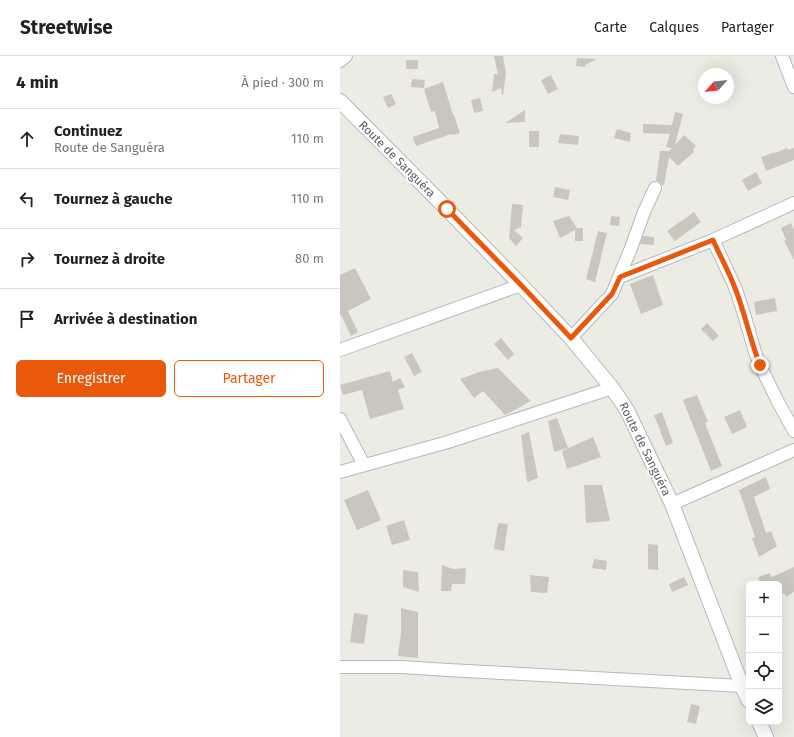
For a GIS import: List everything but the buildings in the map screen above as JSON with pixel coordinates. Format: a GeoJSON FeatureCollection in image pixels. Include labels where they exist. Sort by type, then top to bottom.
{"type":"FeatureCollection","features":[{"type":"Feature","properties":{"kind":"street"},"geometry":{"type":"LineString","coordinates":[[340,61],[346,56]]}},
{"type":"Feature","properties":{"kind":"street"},"geometry":{"type":"LineString","coordinates":[[782,56],[794,87]]}},
{"type":"Feature","properties":{"kind":"street","name":"Route de Sanguéra"},"geometry":{"type":"LineString","coordinates":[[340,102],[442,203],[521,285],[571,338],[612,388],[627,410],[672,504],[746,695]]}},
{"type":"Feature","properties":{"kind":"street"},"geometry":{"type":"LineString","coordinates":[[571,338],[612,294],[655,188]]}},
{"type":"Feature","properties":{"kind":"street"},"geometry":{"type":"LineString","coordinates":[[620,277],[713,240],[794,203]]}},
{"type":"Feature","properties":{"kind":"street"},"geometry":{"type":"LineString","coordinates":[[713,240],[735,287],[762,370],[794,431]]}},
{"type":"Feature","properties":{"kind":"street"},"geometry":{"type":"LineString","coordinates":[[340,350],[521,285]]}},
{"type":"Feature","properties":{"kind":"street"},"geometry":{"type":"LineString","coordinates":[[340,472],[448,442],[612,388]]}},
{"type":"Feature","properties":{"kind":"street"},"geometry":{"type":"LineString","coordinates":[[340,419],[364,465]]}},
{"type":"Feature","properties":{"kind":"street"},"geometry":{"type":"LineString","coordinates":[[672,504],[794,451]]}},
{"type":"Feature","properties":{"kind":"street"},"geometry":{"type":"LineString","coordinates":[[340,667],[402,667],[742,686]]}},
{"type":"Feature","properties":{"kind":"street"},"geometry":{"type":"LineString","coordinates":[[760,725],[766,737]]}},
{"type":"Feature","properties":{"kind":"route"},"geometry":{"type":"LineString","coordinates":[[447,209],[571,338],[612,294],[620,277],[713,240],[735,287],[760,365]]}}]}
